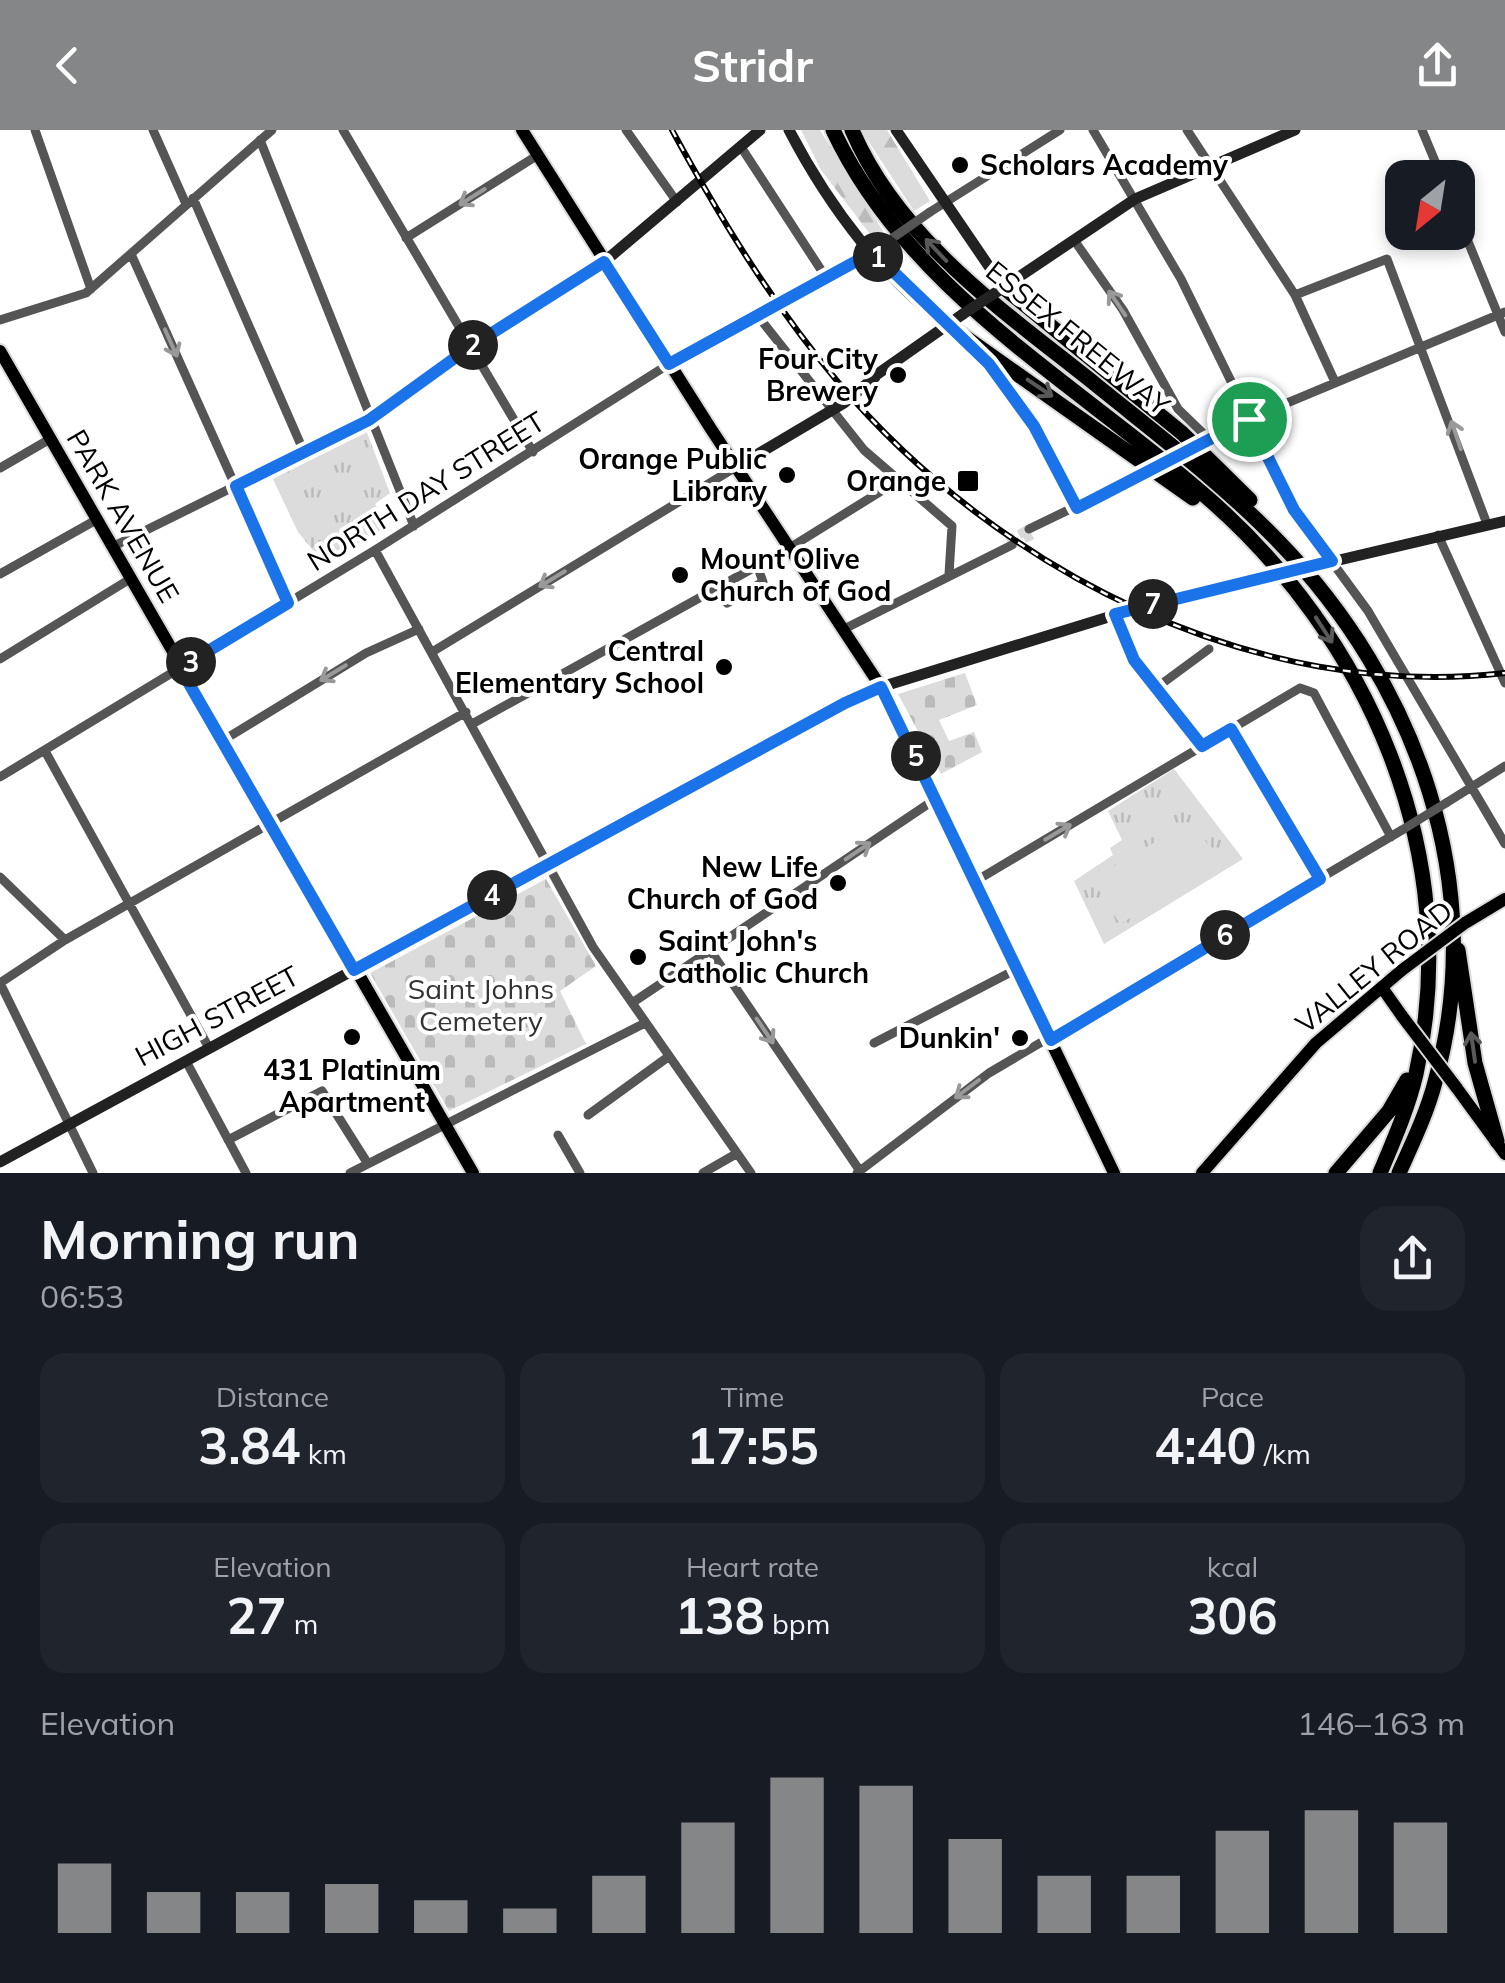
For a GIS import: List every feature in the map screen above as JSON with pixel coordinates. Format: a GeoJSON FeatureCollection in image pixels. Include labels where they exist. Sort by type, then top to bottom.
{"type":"FeatureCollection","features":[{"type":"Feature","properties":{"kind":"highway","name":"ESSEX FREEWAY"},"geometry":{"type":"LineString","coordinates":[[833,130],[886,217],[934,271],[1202,492],[1264,553],[1336,647],[1392,752],[1410,802],[1426,888],[1429,993],[1406,1110],[1380,1173]]}},
{"type":"Feature","properties":{"kind":"highway","name":"ESSEX FREEWAY"},"geometry":{"type":"LineString","coordinates":[[852,130],[893,199],[950,264],[1196,465],[1280,543],[1321,589],[1402,714],[1428,778],[1459,920],[1450,1013],[1435,1082],[1401,1173]]}},
{"type":"Feature","properties":{"kind":"highway"},"geometry":{"type":"LineString","coordinates":[[1000,289],[1182,433],[1270,519],[1321,589]]}},
{"type":"Feature","properties":{"kind":"highway"},"geometry":{"type":"LineString","coordinates":[[952,329],[1099,428],[1264,553]]}},
{"type":"Feature","properties":{"kind":"highway"},"geometry":{"type":"LineString","coordinates":[[1459,920],[1479,1081],[1502,1144]]}},
{"type":"Feature","properties":{"kind":"highway"},"geometry":{"type":"LineString","coordinates":[[1336,1173],[1397,1098],[1423,1034]]}},
{"type":"Feature","properties":{"kind":"highway"},"geometry":{"type":"LineString","coordinates":[[1479,1081],[1494,1106],[1505,1114]]}},
{"type":"Feature","properties":{"kind":"main road"},"geometry":{"type":"LineString","coordinates":[[522,130],[669,364],[846,628],[881,687],[1114,1173]]}},
{"type":"Feature","properties":{"kind":"main road"},"geometry":{"type":"LineString","coordinates":[[604,262],[760,130]]}},
{"type":"Feature","properties":{"kind":"main road"},"geometry":{"type":"LineString","coordinates":[[789,130],[838,212],[878,248],[952,329]]}},
{"type":"Feature","properties":{"kind":"main road"},"geometry":{"type":"LineString","coordinates":[[896,130],[1000,289]]}},
{"type":"Feature","properties":{"kind":"main road"},"geometry":{"type":"LineString","coordinates":[[736,467],[865,389],[875,377],[952,329],[963,314],[1135,199],[1296,130]]}},
{"type":"Feature","properties":{"kind":"main road","name":"PARK AVENUE"},"geometry":{"type":"LineString","coordinates":[[0,351],[472,1173]]}},
{"type":"Feature","properties":{"kind":"main road","name":"HIGH STREET"},"geometry":{"type":"LineString","coordinates":[[0,1162],[881,687],[1217,587],[1505,520]]}},
{"type":"Feature","properties":{"kind":"main road","name":"VALLEY ROAD"},"geometry":{"type":"LineString","coordinates":[[1202,1173],[1316,1043],[1459,920],[1505,899]]}},
{"type":"Feature","properties":{"kind":"main road"},"geometry":{"type":"LineString","coordinates":[[1383,988],[1502,1144]]}},
{"type":"Feature","properties":{"kind":"street"},"geometry":{"type":"LineString","coordinates":[[34,130],[91,289]]}},
{"type":"Feature","properties":{"kind":"street"},"geometry":{"type":"LineString","coordinates":[[153,130],[190,201],[304,452]]}},
{"type":"Feature","properties":{"kind":"street"},"geometry":{"type":"LineString","coordinates":[[342,130],[534,452]]}},
{"type":"Feature","properties":{"kind":"street"},"geometry":{"type":"LineString","coordinates":[[626,130],[677,202]]}},
{"type":"Feature","properties":{"kind":"street","name":"NORTH DAY STREET"},"geometry":{"type":"LineString","coordinates":[[0,777],[376,550],[669,364],[878,248],[1060,130]]}},
{"type":"Feature","properties":{"kind":"street"},"geometry":{"type":"LineString","coordinates":[[1093,130],[1180,278],[1294,510],[1389,646],[1505,844]]}},
{"type":"Feature","properties":{"kind":"street"},"geometry":{"type":"LineString","coordinates":[[1187,130],[1295,295],[1335,382]]}},
{"type":"Feature","properties":{"kind":"street"},"geometry":{"type":"LineString","coordinates":[[1422,130],[1434,160]]}},
{"type":"Feature","properties":{"kind":"street"},"geometry":{"type":"LineString","coordinates":[[0,320],[91,289],[270,131]]}},
{"type":"Feature","properties":{"kind":"street"},"geometry":{"type":"LineString","coordinates":[[260,140],[414,526]]}},
{"type":"Feature","properties":{"kind":"street"},"geometry":{"type":"LineString","coordinates":[[742,146],[827,279]]}},
{"type":"Feature","properties":{"kind":"street"},"geometry":{"type":"LineString","coordinates":[[406,238],[538,155]]}},
{"type":"Feature","properties":{"kind":"street"},"geometry":{"type":"LineString","coordinates":[[1074,240],[1123,310],[1178,409],[1206,442]]}},
{"type":"Feature","properties":{"kind":"street"},"geometry":{"type":"LineString","coordinates":[[1473,250],[1505,332]]}},
{"type":"Feature","properties":{"kind":"street"},"geometry":{"type":"LineString","coordinates":[[131,254],[288,603]]}},
{"type":"Feature","properties":{"kind":"street"},"geometry":{"type":"LineString","coordinates":[[1295,295],[1387,259],[1487,524]]}},
{"type":"Feature","properties":{"kind":"street"},"geometry":{"type":"LineString","coordinates":[[112,547],[371,419],[470,347],[604,262]]}},
{"type":"Feature","properties":{"kind":"street"},"geometry":{"type":"LineString","coordinates":[[1032,532],[1249,419],[1501,314]]}},
{"type":"Feature","properties":{"kind":"street"},"geometry":{"type":"LineString","coordinates":[[757,315],[864,450],[952,526],[949,574]]}},
{"type":"Feature","properties":{"kind":"street"},"geometry":{"type":"LineString","coordinates":[[952,329],[1019,403],[1077,508]]}},
{"type":"Feature","properties":{"kind":"street"},"geometry":{"type":"LineString","coordinates":[[0,468],[50,438]]}},
{"type":"Feature","properties":{"kind":"street"},"geometry":{"type":"LineString","coordinates":[[432,652],[736,467]]}},
{"type":"Feature","properties":{"kind":"street"},"geometry":{"type":"LineString","coordinates":[[472,724],[790,547],[899,480]]}},
{"type":"Feature","properties":{"kind":"street"},"geometry":{"type":"LineString","coordinates":[[0,574],[96,520]]}},
{"type":"Feature","properties":{"kind":"street"},"geometry":{"type":"LineString","coordinates":[[1438,536],[1505,683]]}},
{"type":"Feature","properties":{"kind":"street"},"geometry":{"type":"LineString","coordinates":[[846,628],[1008,544]]}},
{"type":"Feature","properties":{"kind":"street"},"geometry":{"type":"LineString","coordinates":[[376,550],[588,938],[752,1173]]}},
{"type":"Feature","properties":{"kind":"street"},"geometry":{"type":"LineString","coordinates":[[715,588],[726,603],[763,582],[757,565]]}},
{"type":"Feature","properties":{"kind":"street"},"geometry":{"type":"LineString","coordinates":[[0,659],[130,578]]}},
{"type":"Feature","properties":{"kind":"street"},"geometry":{"type":"LineString","coordinates":[[1121,613],[1134,660],[1202,746]]}},
{"type":"Feature","properties":{"kind":"street"},"geometry":{"type":"LineString","coordinates":[[222,740],[366,653],[419,630]]}},
{"type":"Feature","properties":{"kind":"street"},"geometry":{"type":"LineString","coordinates":[[1490,648],[1505,674]]}},
{"type":"Feature","properties":{"kind":"street"},"geometry":{"type":"LineString","coordinates":[[1156,688],[1208,649]]}},
{"type":"Feature","properties":{"kind":"street"},"geometry":{"type":"LineString","coordinates":[[974,882],[1300,688],[1314,693],[1391,837]]}},
{"type":"Feature","properties":{"kind":"street"},"geometry":{"type":"LineString","coordinates":[[93,1173],[0,983],[64,940],[466,712]]}},
{"type":"Feature","properties":{"kind":"street"},"geometry":{"type":"LineString","coordinates":[[1231,729],[1320,879]]}},
{"type":"Feature","properties":{"kind":"street"},"geometry":{"type":"LineString","coordinates":[[45,750],[210,1048]]}},
{"type":"Feature","properties":{"kind":"street"},"geometry":{"type":"LineString","coordinates":[[710,950],[858,1172],[989,1073],[1051,1040],[1505,766]]}},
{"type":"Feature","properties":{"kind":"street"},"geometry":{"type":"LineString","coordinates":[[632,1003],[936,798]]}},
{"type":"Feature","properties":{"kind":"street"},"geometry":{"type":"LineString","coordinates":[[0,877],[64,940]]}},
{"type":"Feature","properties":{"kind":"street"},"geometry":{"type":"LineString","coordinates":[[874,1043],[1016,969]]}},
{"type":"Feature","properties":{"kind":"street"},"geometry":{"type":"LineString","coordinates":[[350,1173],[645,1024]]}},
{"type":"Feature","properties":{"kind":"street"},"geometry":{"type":"LineString","coordinates":[[588,1115],[668,1057]]}},
{"type":"Feature","properties":{"kind":"street"},"geometry":{"type":"LineString","coordinates":[[186,1061],[246,1173]]}},
{"type":"Feature","properties":{"kind":"street"},"geometry":{"type":"LineString","coordinates":[[228,1140],[322,1091],[368,1164]]}},
{"type":"Feature","properties":{"kind":"street"},"geometry":{"type":"LineString","coordinates":[[558,1135],[580,1173]]}},
{"type":"Feature","properties":{"kind":"street"},"geometry":{"type":"LineString","coordinates":[[703,1173],[736,1154]]}},
{"type":"Feature","properties":{"kind":"green space"},"geometry":{"type":"Polygon","coordinates":[[[801,130],[820,130],[883,231],[873,238],[821,170],[801,130]]]}},
{"type":"Feature","properties":{"kind":"green space"},"geometry":{"type":"Polygon","coordinates":[[[861,130],[887,130],[930,201],[914,211],[861,130]]]}},
{"type":"Feature","properties":{"kind":"green space"},"geometry":{"type":"Polygon","coordinates":[[[366,430],[390,493],[375,504],[388,526],[324,564],[298,532],[271,475],[366,430]]]}},
{"type":"Feature","properties":{"kind":"green space"},"geometry":{"type":"Polygon","coordinates":[[[965,673],[977,705],[939,720],[949,741],[974,732],[982,752],[941,774],[898,694],[965,673]]]}},
{"type":"Feature","properties":{"kind":"green space"},"geometry":{"type":"Polygon","coordinates":[[[1174,769],[1243,859],[1104,944],[1074,881],[1113,855],[1110,848],[1122,840],[1108,811],[1174,769]]]}},
{"type":"Feature","properties":{"kind":"green space"},"geometry":{"type":"Polygon","coordinates":[[[1193,820],[1220,865],[1120,924],[1092,879],[1193,820]]]}},
{"type":"Feature","properties":{"kind":"green space","name":"Saint Johns Cemetery"},"geometry":{"type":"Polygon","coordinates":[[[546,879],[596,966],[560,991],[586,1044],[449,1111],[370,973],[546,879]]]}},
{"type":"Feature","properties":{"kind":"tunnel"},"geometry":{"type":"LineString","coordinates":[[1007,541],[1029,529]]}},
{"type":"Feature","properties":{"kind":"tunnel"},"geometry":{"type":"LineString","coordinates":[[1012,545],[1034,534]]}},
{"type":"Feature","properties":{"kind":"railway"},"geometry":{"type":"LineString","coordinates":[[672,130],[749,260],[791,323],[838,382],[902,450],[975,511],[1053,565],[1138,609],[1226,644],[1318,666],[1411,677],[1505,673]]}},
{"type":"Feature","properties":{"kind":"place","name":"Scholars Academy"},"geometry":{"type":"Point","coordinates":[960,165]}},
{"type":"Feature","properties":{"kind":"place","name":"Four City Brewery"},"geometry":{"type":"Point","coordinates":[898,375]}},
{"type":"Feature","properties":{"kind":"place","name":"Orange Public Library"},"geometry":{"type":"Point","coordinates":[787,475]}},
{"type":"Feature","properties":{"kind":"place","name":"Orange"},"geometry":{"type":"Point","coordinates":[968,481]}},
{"type":"Feature","properties":{"kind":"place","name":"Mount Olive Church of God"},"geometry":{"type":"Point","coordinates":[680,575]}},
{"type":"Feature","properties":{"kind":"place","name":"Central Elementary School"},"geometry":{"type":"Point","coordinates":[724,667]}},
{"type":"Feature","properties":{"kind":"place","name":"New Life Church of God"},"geometry":{"type":"Point","coordinates":[838,883]}},
{"type":"Feature","properties":{"kind":"place","name":"Saint John's Catholic Church"},"geometry":{"type":"Point","coordinates":[638,957]}},
{"type":"Feature","properties":{"kind":"place","name":"431 Platinum Apartment"},"geometry":{"type":"Point","coordinates":[352,1037]}},
{"type":"Feature","properties":{"kind":"place","name":"Dunkin'"},"geometry":{"type":"Point","coordinates":[1020,1038]}},
{"type":"Feature","properties":{"kind":"route"},"geometry":{"type":"LineString","coordinates":[[873,252],[989,364],[1034,426],[1077,508],[1249,419],[1294,510],[1332,561],[1115,614],[1134,660],[1202,746],[1231,729],[1320,879],[1051,1040],[881,687],[354,970],[180,668],[288,603],[236,486],[369,420],[470,347],[604,262],[669,364],[873,252]]}}]}
